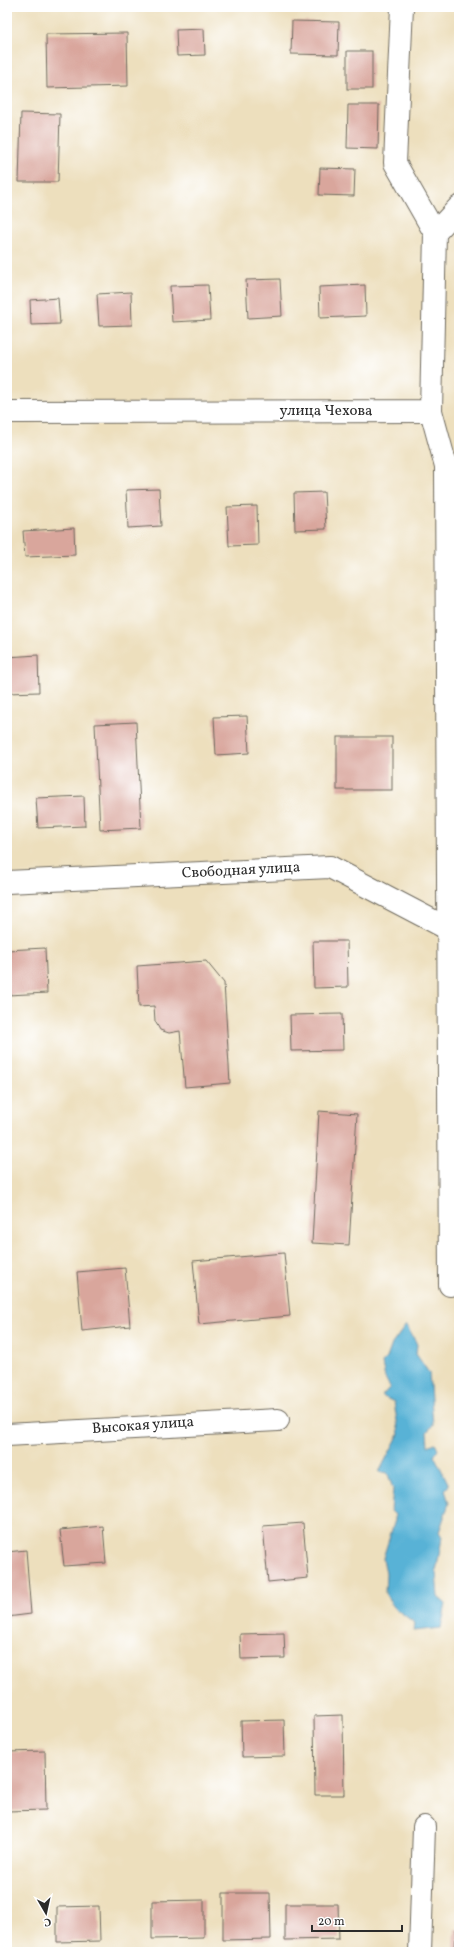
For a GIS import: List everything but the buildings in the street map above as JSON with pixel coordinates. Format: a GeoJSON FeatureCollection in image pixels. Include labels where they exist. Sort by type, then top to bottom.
{"type":"FeatureCollection","features":[{"type":"Feature","properties":{"kind":"street"},"geometry":{"type":"LineString","coordinates":[[402,7],[395,163],[435,233],[431,411],[453,466],[453,930],[450,1285]]}},
{"type":"Feature","properties":{"kind":"street"},"geometry":{"type":"LineString","coordinates":[[435,233],[459,207]]}},
{"type":"Feature","properties":{"kind":"street","name":"улица Чехова"},"geometry":{"type":"LineString","coordinates":[[7,412],[431,411]]}},
{"type":"Feature","properties":{"kind":"street","name":"Свободная улица"},"geometry":{"type":"LineString","coordinates":[[7,882],[330,867],[453,930]]}},
{"type":"Feature","properties":{"kind":"street","name":"Высокая улица"},"geometry":{"type":"LineString","coordinates":[[7,1435],[212,1422],[278,1420]]}},
{"type":"Feature","properties":{"kind":"street"},"geometry":{"type":"LineString","coordinates":[[420,1952],[424,1827]]}},
{"type":"Feature","properties":{"kind":"water"},"geometry":{"type":"Polygon","coordinates":[[[406,1325],[417,1344],[416,1354],[429,1373],[433,1425],[427,1432],[428,1446],[435,1443],[438,1450],[434,1455],[449,1485],[445,1490],[449,1503],[439,1532],[442,1538],[436,1572],[438,1597],[446,1604],[441,1628],[414,1631],[415,1623],[393,1607],[385,1593],[386,1574],[383,1558],[395,1520],[395,1515],[391,1511],[393,1489],[388,1474],[379,1472],[399,1434],[394,1402],[382,1396],[390,1387],[385,1378],[382,1363],[387,1358],[392,1344],[406,1325]]]}}]}
